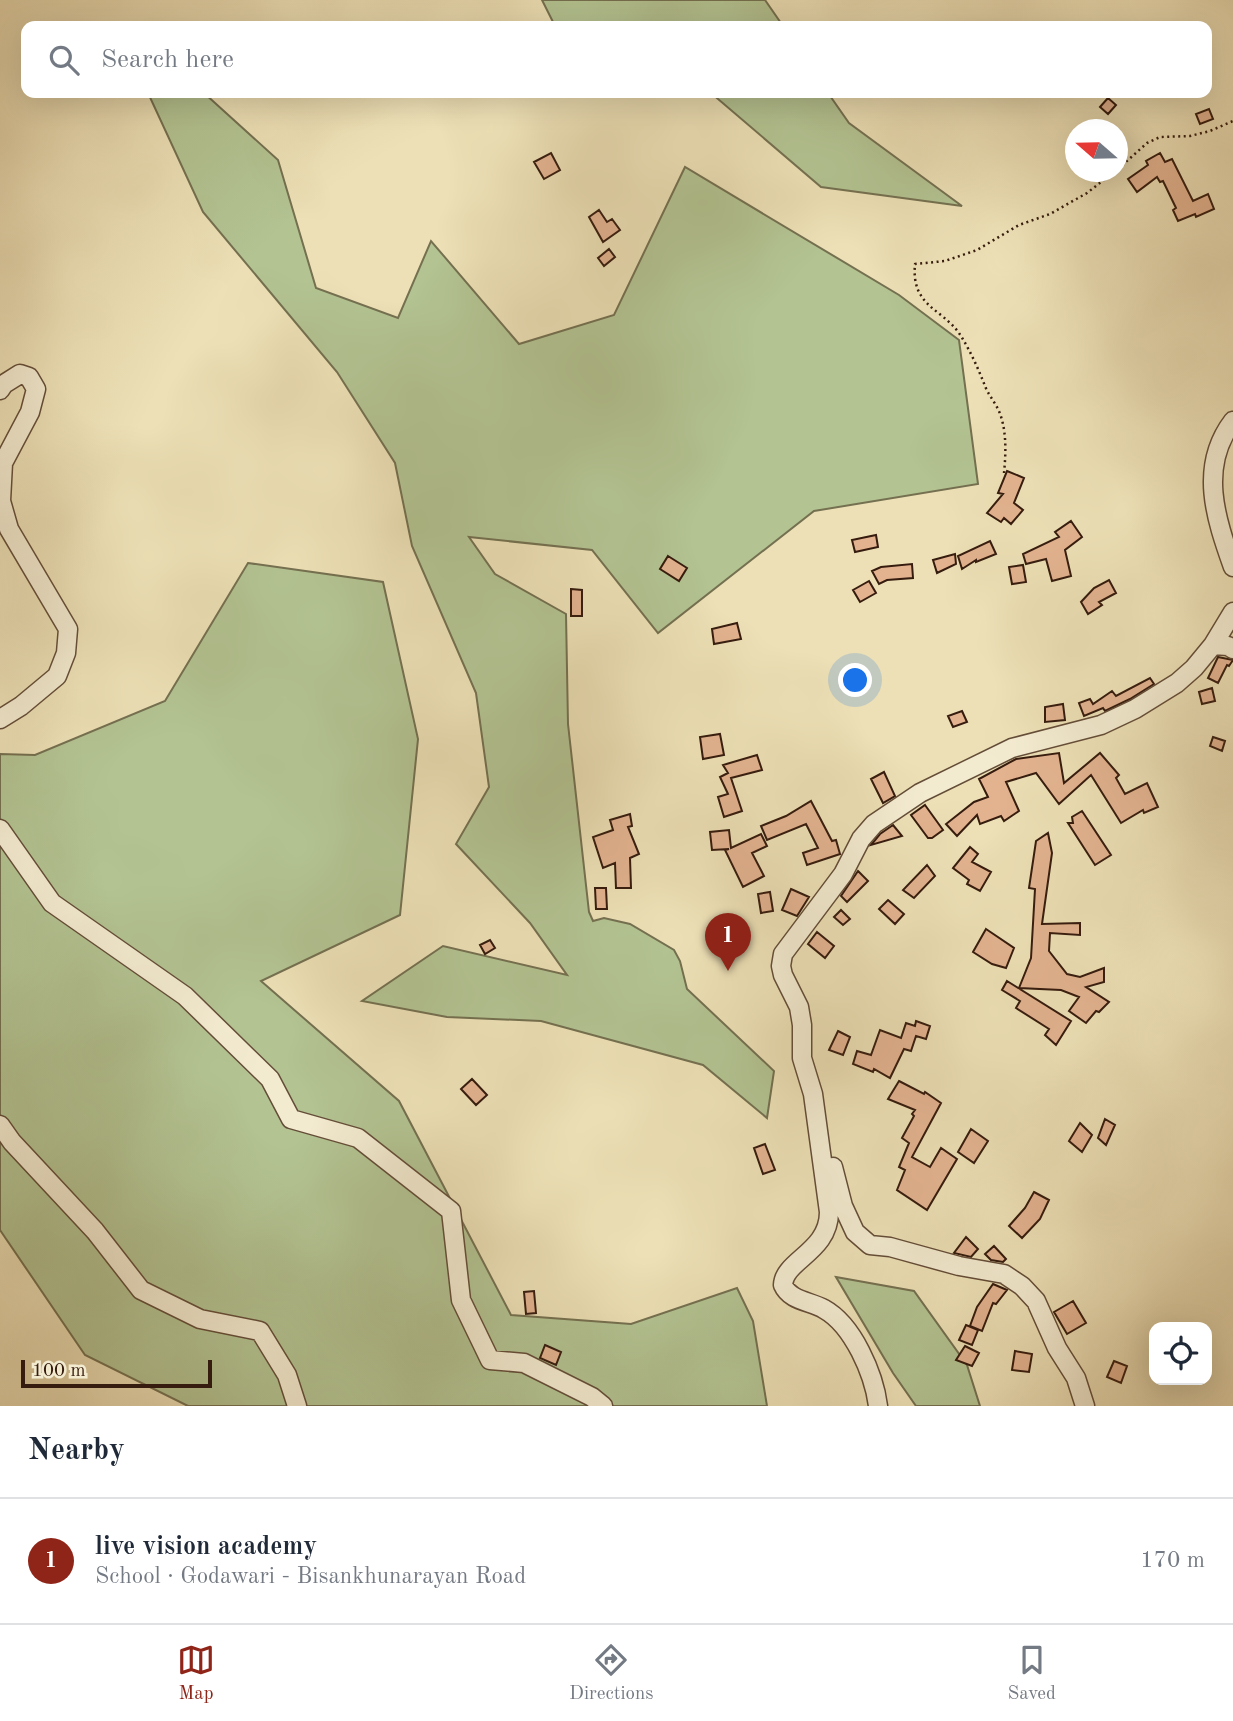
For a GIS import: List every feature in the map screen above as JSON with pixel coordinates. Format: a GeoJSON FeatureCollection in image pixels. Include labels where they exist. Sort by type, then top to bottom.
{"type":"FeatureCollection","features":[{"type":"Feature","properties":{"kind":"street"},"geometry":{"type":"LineString","coordinates":[[0,390],[4,384],[20,374],[29,377],[36,389],[30,412],[3,463],[1,501],[9,529],[68,629],[66,653],[57,676],[21,706],[0,719]]}},
{"type":"Feature","properties":{"kind":"street"},"geometry":{"type":"LineString","coordinates":[[1233,421],[1218,448],[1212,484],[1219,528],[1233,567]]}},
{"type":"Feature","properties":{"kind":"street"},"geometry":{"type":"LineString","coordinates":[[878,1406],[868,1366],[840,1320],[824,1309],[791,1295],[783,1285],[785,1275],[815,1247],[825,1235],[829,1224],[813,1094],[802,1058],[799,1007],[783,975],[781,960],[796,933],[843,874],[860,839],[874,824],[920,793],[1012,748],[1101,725],[1135,709],[1194,668],[1213,645],[1233,612]]}},
{"type":"Feature","properties":{"kind":"street"},"geometry":{"type":"LineString","coordinates":[[1213,645],[1233,649]]}},
{"type":"Feature","properties":{"kind":"street"},"geometry":{"type":"LineString","coordinates":[[0,829],[52,902],[185,996],[270,1079],[291,1119],[358,1138],[451,1211],[461,1300],[490,1360],[524,1363],[592,1397],[603,1406]]}},
{"type":"Feature","properties":{"kind":"street"},"geometry":{"type":"LineString","coordinates":[[0,1125],[12,1142],[95,1231],[141,1290],[200,1319],[260,1331],[287,1375],[297,1406]]}},
{"type":"Feature","properties":{"kind":"street"},"geometry":{"type":"LineString","coordinates":[[820,1139],[829,1146],[843,1206],[855,1232],[870,1245],[910,1251],[959,1266],[1004,1274],[1022,1286],[1036,1301],[1057,1348],[1076,1378],[1085,1406]]}},
{"type":"Feature","properties":{"kind":"path"},"geometry":{"type":"LineString","coordinates":[[1128,160],[1160,136],[1190,136],[1233,121]]}},
{"type":"Feature","properties":{"kind":"path"},"geometry":{"type":"LineString","coordinates":[[1004,473],[1006,451],[999,412],[985,387],[979,366],[971,358],[956,330],[928,307],[917,287],[915,264],[944,261],[977,250],[1019,225],[1050,214],[1101,182]]}},
{"type":"Feature","properties":{"kind":"green space"},"geometry":{"type":"Polygon","coordinates":[[[542,0],[765,0],[780,21],[552,21],[542,0]]]}},
{"type":"Feature","properties":{"kind":"green space"},"geometry":{"type":"Polygon","coordinates":[[[150,98],[210,98],[278,160],[316,288],[398,318],[431,241],[519,344],[614,315],[685,167],[899,295],[959,340],[978,484],[814,511],[658,633],[592,550],[469,537],[495,574],[566,614],[568,724],[589,912],[593,921],[604,918],[630,924],[674,950],[680,961],[687,989],[774,1071],[767,1118],[703,1065],[541,1021],[447,1017],[362,1001],[443,946],[567,975],[530,923],[456,844],[489,787],[476,693],[412,546],[395,463],[337,372],[203,212],[150,98]]]}},
{"type":"Feature","properties":{"kind":"green space"},"geometry":{"type":"Polygon","coordinates":[[[717,98],[832,98],[849,123],[962,206],[821,187],[717,98]]]}},
{"type":"Feature","properties":{"kind":"green space"},"geometry":{"type":"Polygon","coordinates":[[[248,563],[383,582],[418,739],[400,915],[261,981],[399,1101],[511,1315],[631,1324],[737,1288],[753,1321],[767,1406],[188,1406],[85,1355],[0,1230],[0,754],[35,755],[165,701],[248,563]]]}},
{"type":"Feature","properties":{"kind":"green space"},"geometry":{"type":"Polygon","coordinates":[[[836,1277],[914,1291],[967,1365],[980,1406],[916,1406],[893,1373],[836,1277]]]}},
{"type":"Feature","properties":{"kind":"building"},"geometry":{"type":"Polygon","coordinates":[[[1108,98],[1116,105],[1108,114],[1100,107],[1108,98]]]}},
{"type":"Feature","properties":{"kind":"building"},"geometry":{"type":"Polygon","coordinates":[[[1209,109],[1213,119],[1200,124],[1196,114],[1209,109]]]}},
{"type":"Feature","properties":{"kind":"building"},"geometry":{"type":"Polygon","coordinates":[[[551,153],[560,170],[544,179],[534,162],[551,153]]]}},
{"type":"Feature","properties":{"kind":"building"},"geometry":{"type":"Polygon","coordinates":[[[1160,153],[1165,162],[1172,159],[1193,201],[1208,194],[1214,209],[1178,221],[1173,210],[1176,208],[1163,181],[1160,182],[1157,177],[1137,192],[1128,179],[1148,165],[1146,161],[1160,153]]]}},
{"type":"Feature","properties":{"kind":"building"},"geometry":{"type":"Polygon","coordinates":[[[599,210],[607,222],[612,219],[620,230],[603,242],[589,217],[599,210]]]}},
{"type":"Feature","properties":{"kind":"building"},"geometry":{"type":"Polygon","coordinates":[[[609,249],[615,257],[604,266],[598,258],[609,249]]]}},
{"type":"Feature","properties":{"kind":"building"},"geometry":{"type":"Polygon","coordinates":[[[1007,471],[1024,478],[1014,503],[1023,510],[1011,524],[1004,518],[1001,522],[987,513],[1003,494],[998,493],[1007,471]]]}},
{"type":"Feature","properties":{"kind":"building"},"geometry":{"type":"Polygon","coordinates":[[[1071,521],[1082,537],[1065,550],[1071,576],[1052,581],[1046,559],[1026,564],[1023,554],[1059,537],[1055,532],[1071,521]]]}},
{"type":"Feature","properties":{"kind":"building"},"geometry":{"type":"Polygon","coordinates":[[[876,535],[878,547],[855,552],[852,540],[876,535]]]}},
{"type":"Feature","properties":{"kind":"building"},"geometry":{"type":"Polygon","coordinates":[[[990,541],[996,554],[976,560],[962,569],[958,556],[990,541]]]}},
{"type":"Feature","properties":{"kind":"building"},"geometry":{"type":"Polygon","coordinates":[[[955,554],[956,564],[937,573],[933,560],[955,554]]]}},
{"type":"Feature","properties":{"kind":"building"},"geometry":{"type":"Polygon","coordinates":[[[668,556],[687,568],[679,581],[660,569],[668,556]]]}},
{"type":"Feature","properties":{"kind":"building"},"geometry":{"type":"Polygon","coordinates":[[[912,564],[913,578],[887,580],[879,584],[872,571],[881,567],[912,564]]]}},
{"type":"Feature","properties":{"kind":"building"},"geometry":{"type":"Polygon","coordinates":[[[1023,565],[1026,582],[1012,584],[1009,567],[1023,565]]]}},
{"type":"Feature","properties":{"kind":"building"},"geometry":{"type":"Polygon","coordinates":[[[1109,580],[1116,593],[1099,602],[1102,605],[1088,614],[1081,602],[1094,588],[1109,580]]]}},
{"type":"Feature","properties":{"kind":"building"},"geometry":{"type":"Polygon","coordinates":[[[869,581],[876,593],[860,602],[853,590],[869,581]]]}},
{"type":"Feature","properties":{"kind":"building"},"geometry":{"type":"Polygon","coordinates":[[[571,589],[582,590],[582,616],[571,616],[571,589]]]}},
{"type":"Feature","properties":{"kind":"building"},"geometry":{"type":"Polygon","coordinates":[[[737,623],[741,639],[714,644],[712,629],[737,623]]]}},
{"type":"Feature","properties":{"kind":"building"},"geometry":{"type":"Polygon","coordinates":[[[1218,657],[1233,660],[1227,665],[1218,683],[1208,678],[1218,657]]]}},
{"type":"Feature","properties":{"kind":"building"},"geometry":{"type":"Polygon","coordinates":[[[1150,678],[1154,684],[1130,699],[1105,711],[1103,708],[1084,716],[1079,703],[1090,699],[1093,704],[1112,691],[1116,696],[1150,678]]]}},
{"type":"Feature","properties":{"kind":"building"},"geometry":{"type":"Polygon","coordinates":[[[1212,688],[1215,701],[1202,704],[1199,692],[1212,688]]]}},
{"type":"Feature","properties":{"kind":"building"},"geometry":{"type":"Polygon","coordinates":[[[1063,704],[1065,720],[1045,722],[1045,707],[1063,704]]]}},
{"type":"Feature","properties":{"kind":"building"},"geometry":{"type":"Polygon","coordinates":[[[962,711],[967,722],[953,727],[948,716],[962,711]]]}},
{"type":"Feature","properties":{"kind":"building"},"geometry":{"type":"Polygon","coordinates":[[[720,734],[724,755],[703,759],[700,737],[720,734]]]}},
{"type":"Feature","properties":{"kind":"building"},"geometry":{"type":"Polygon","coordinates":[[[1213,737],[1225,741],[1222,751],[1210,746],[1213,737]]]}},
{"type":"Feature","properties":{"kind":"building"},"geometry":{"type":"Polygon","coordinates":[[[1059,753],[1064,783],[1100,753],[1119,775],[1116,778],[1125,794],[1147,783],[1158,807],[1144,813],[1143,810],[1121,823],[1091,775],[1059,804],[1036,773],[1006,782],[1019,811],[1004,821],[1001,816],[980,824],[977,815],[957,836],[946,824],[974,802],[988,797],[979,779],[1016,759],[1059,753]]]}},
{"type":"Feature","properties":{"kind":"building"},"geometry":{"type":"Polygon","coordinates":[[[757,755],[762,770],[731,778],[742,811],[724,817],[718,797],[728,794],[720,777],[728,773],[723,765],[757,755]]]}},
{"type":"Feature","properties":{"kind":"building"},"geometry":{"type":"Polygon","coordinates":[[[884,772],[895,796],[883,803],[871,779],[884,772]]]}},
{"type":"Feature","properties":{"kind":"building"},"geometry":{"type":"Polygon","coordinates":[[[811,801],[832,841],[836,840],[840,854],[807,865],[803,853],[818,848],[806,824],[767,840],[761,826],[786,816],[811,801]]]}},
{"type":"Feature","properties":{"kind":"building"},"geometry":{"type":"Polygon","coordinates":[[[925,805],[943,830],[932,838],[928,838],[911,815],[925,805]]]}},
{"type":"Feature","properties":{"kind":"building"},"geometry":{"type":"Polygon","coordinates":[[[1082,811],[1111,855],[1095,865],[1068,823],[1073,823],[1072,817],[1082,811]]]}},
{"type":"Feature","properties":{"kind":"building"},"geometry":{"type":"Polygon","coordinates":[[[630,814],[632,826],[628,827],[639,854],[630,858],[631,888],[616,888],[615,863],[603,868],[593,837],[613,830],[610,820],[630,814]]]}},
{"type":"Feature","properties":{"kind":"building"},"geometry":{"type":"Polygon","coordinates":[[[893,825],[902,836],[871,845],[880,834],[893,825]]]}},
{"type":"Feature","properties":{"kind":"building"},"geometry":{"type":"Polygon","coordinates":[[[729,830],[731,848],[761,834],[767,846],[752,853],[764,876],[743,887],[725,850],[729,849],[712,850],[710,832],[729,830]]]}},
{"type":"Feature","properties":{"kind":"building"},"geometry":{"type":"Polygon","coordinates":[[[1048,833],[1052,853],[1042,924],[1080,923],[1080,935],[1050,933],[1049,951],[1067,974],[1080,977],[1104,968],[1104,982],[1086,987],[1109,1002],[1099,1012],[1096,1011],[1086,1023],[1069,1011],[1079,997],[1061,990],[1019,988],[1031,958],[1035,889],[1029,888],[1036,841],[1048,833]]]}},
{"type":"Feature","properties":{"kind":"building"},"geometry":{"type":"Polygon","coordinates":[[[970,847],[978,854],[972,862],[991,872],[980,891],[967,884],[969,880],[953,868],[970,847]]]}},
{"type":"Feature","properties":{"kind":"building"},"geometry":{"type":"Polygon","coordinates":[[[927,865],[935,876],[914,898],[903,890],[927,865]]]}},
{"type":"Feature","properties":{"kind":"building"},"geometry":{"type":"Polygon","coordinates":[[[858,871],[868,881],[847,902],[841,896],[858,871]]]}},
{"type":"Feature","properties":{"kind":"building"},"geometry":{"type":"Polygon","coordinates":[[[595,888],[606,888],[607,909],[596,909],[595,888]]]}},
{"type":"Feature","properties":{"kind":"building"},"geometry":{"type":"Polygon","coordinates":[[[791,889],[809,897],[797,916],[782,910],[791,889]]]}},
{"type":"Feature","properties":{"kind":"building"},"geometry":{"type":"Polygon","coordinates":[[[770,892],[773,911],[761,913],[758,894],[770,892]]]}},
{"type":"Feature","properties":{"kind":"building"},"geometry":{"type":"Polygon","coordinates":[[[888,900],[904,914],[895,924],[879,909],[888,900]]]}},
{"type":"Feature","properties":{"kind":"building"},"geometry":{"type":"Polygon","coordinates":[[[841,910],[850,919],[843,925],[834,917],[841,910]]]}},
{"type":"Feature","properties":{"kind":"building"},"geometry":{"type":"Polygon","coordinates":[[[986,929],[1014,948],[1006,968],[992,964],[973,952],[986,929]]]}},
{"type":"Feature","properties":{"kind":"building"},"geometry":{"type":"Polygon","coordinates":[[[817,932],[834,946],[825,958],[808,944],[817,932]]]}},
{"type":"Feature","properties":{"kind":"building"},"geometry":{"type":"Polygon","coordinates":[[[490,940],[495,948],[485,954],[480,945],[490,940]]]}},
{"type":"Feature","properties":{"kind":"building"},"geometry":{"type":"Polygon","coordinates":[[[1007,981],[1071,1021],[1056,1045],[1045,1035],[1049,1029],[1016,1008],[1020,1001],[1002,990],[1007,981]]]}},
{"type":"Feature","properties":{"kind":"building"},"geometry":{"type":"Polygon","coordinates":[[[916,1021],[930,1026],[926,1039],[916,1036],[911,1051],[904,1049],[890,1078],[874,1069],[873,1072],[853,1064],[857,1051],[871,1055],[880,1030],[901,1038],[906,1023],[915,1026],[916,1021]]]}},
{"type":"Feature","properties":{"kind":"building"},"geometry":{"type":"Polygon","coordinates":[[[838,1031],[850,1037],[843,1055],[829,1050],[838,1031]]]}},
{"type":"Feature","properties":{"kind":"building"},"geometry":{"type":"Polygon","coordinates":[[[472,1079],[487,1095],[476,1105],[461,1089],[472,1079]]]}},
{"type":"Feature","properties":{"kind":"building"},"geometry":{"type":"Polygon","coordinates":[[[899,1081],[924,1094],[925,1092],[941,1103],[912,1157],[930,1167],[941,1148],[957,1159],[927,1210],[897,1190],[905,1170],[899,1167],[909,1143],[902,1138],[915,1110],[888,1099],[899,1081]]]}},
{"type":"Feature","properties":{"kind":"building"},"geometry":{"type":"Polygon","coordinates":[[[1105,1119],[1115,1125],[1106,1145],[1098,1138],[1105,1119]]]}},
{"type":"Feature","properties":{"kind":"building"},"geometry":{"type":"Polygon","coordinates":[[[1080,1123],[1092,1135],[1082,1152],[1069,1141],[1080,1123]]]}},
{"type":"Feature","properties":{"kind":"building"},"geometry":{"type":"Polygon","coordinates":[[[971,1129],[988,1141],[974,1163],[958,1152],[971,1129]]]}},
{"type":"Feature","properties":{"kind":"building"},"geometry":{"type":"Polygon","coordinates":[[[765,1144],[775,1170],[763,1174],[754,1148],[765,1144]]]}},
{"type":"Feature","properties":{"kind":"building"},"geometry":{"type":"Polygon","coordinates":[[[1034,1192],[1049,1200],[1040,1219],[1022,1238],[1009,1226],[1025,1208],[1034,1192]]]}},
{"type":"Feature","properties":{"kind":"building"},"geometry":{"type":"Polygon","coordinates":[[[966,1237],[978,1249],[971,1257],[954,1253],[966,1237]]]}},
{"type":"Feature","properties":{"kind":"building"},"geometry":{"type":"Polygon","coordinates":[[[994,1246],[1006,1259],[1003,1262],[991,1260],[985,1254],[994,1246]]]}},
{"type":"Feature","properties":{"kind":"building"},"geometry":{"type":"Polygon","coordinates":[[[993,1284],[1007,1290],[996,1304],[993,1303],[982,1331],[970,1326],[977,1307],[993,1284]]]}},
{"type":"Feature","properties":{"kind":"building"},"geometry":{"type":"Polygon","coordinates":[[[534,1291],[536,1313],[526,1314],[524,1292],[534,1291]]]}},
{"type":"Feature","properties":{"kind":"building"},"geometry":{"type":"Polygon","coordinates":[[[1073,1301],[1086,1323],[1067,1334],[1054,1312],[1073,1301]]]}},
{"type":"Feature","properties":{"kind":"building"},"geometry":{"type":"Polygon","coordinates":[[[966,1325],[978,1330],[972,1345],[959,1340],[966,1325]]]}},
{"type":"Feature","properties":{"kind":"building"},"geometry":{"type":"Polygon","coordinates":[[[545,1345],[561,1352],[556,1365],[540,1358],[545,1345]]]}},
{"type":"Feature","properties":{"kind":"building"},"geometry":{"type":"Polygon","coordinates":[[[965,1346],[979,1353],[972,1366],[956,1360],[965,1346]]]}},
{"type":"Feature","properties":{"kind":"building"},"geometry":{"type":"Polygon","coordinates":[[[1015,1351],[1032,1354],[1029,1372],[1012,1370],[1015,1351]]]}},
{"type":"Feature","properties":{"kind":"building"},"geometry":{"type":"Polygon","coordinates":[[[1114,1361],[1127,1366],[1121,1383],[1107,1377],[1114,1361]]]}},
{"type":"Feature","properties":{"kind":"place","name":"live vision academy"},"geometry":{"type":"Point","coordinates":[728,971]}}]}
